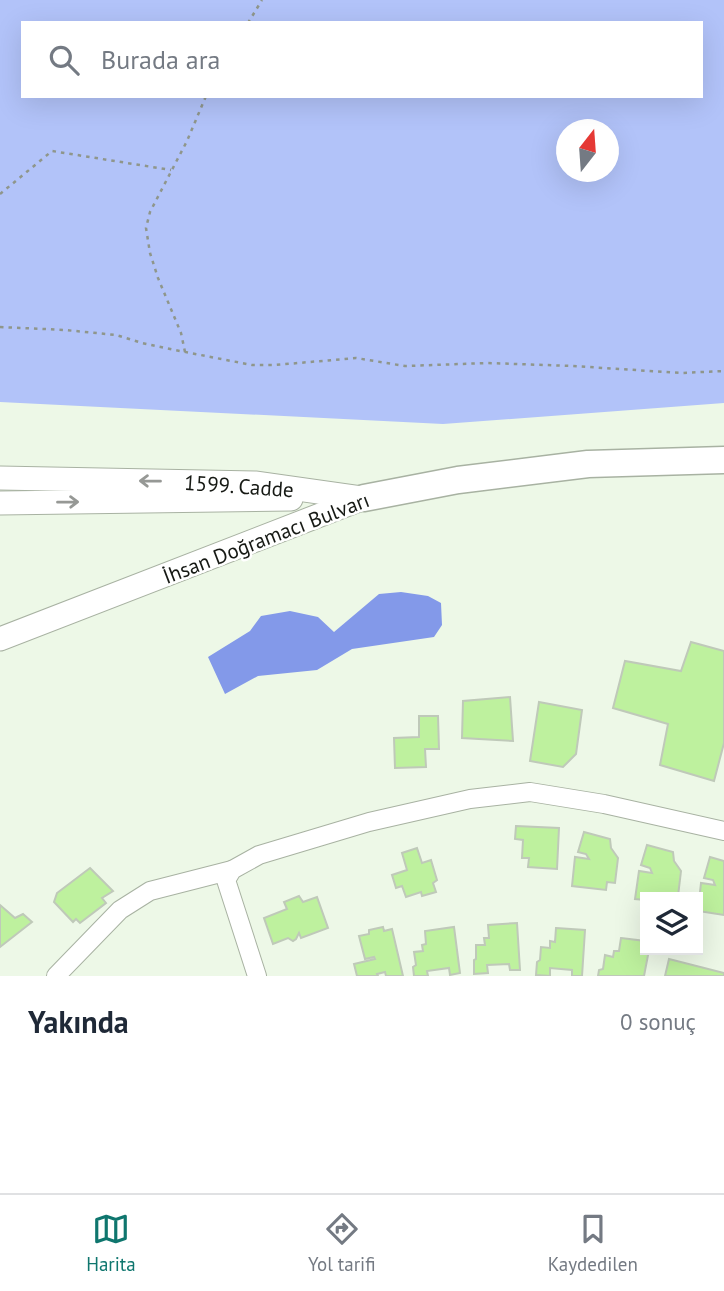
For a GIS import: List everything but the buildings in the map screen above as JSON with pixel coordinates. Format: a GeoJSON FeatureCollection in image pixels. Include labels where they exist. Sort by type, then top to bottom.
{"type":"FeatureCollection","features":[{"type":"Feature","properties":{"kind":"main road","name":"İhsan Doğramacı Bulvarı"},"geometry":{"type":"LineString","coordinates":[[364,498],[458,480],[588,464],[724,460]]}},
{"type":"Feature","properties":{"kind":"main road","name":"İhsan Doğramacı Bulvarı"},"geometry":{"type":"LineString","coordinates":[[542,470],[611,479],[724,472]]}},
{"type":"Feature","properties":{"kind":"street","name":"1599. Cadde"},"geometry":{"type":"LineString","coordinates":[[0,478],[255,483],[364,498]]}},
{"type":"Feature","properties":{"kind":"street","name":"1599. Cadde"},"geometry":{"type":"LineString","coordinates":[[0,503],[364,498]]}},
{"type":"Feature","properties":{"kind":"street","name":"İhsan Doğramacı Bulvarı"},"geometry":{"type":"LineString","coordinates":[[0,639],[364,498]]}},
{"type":"Feature","properties":{"kind":"street"},"geometry":{"type":"LineString","coordinates":[[56,976],[120,910],[150,891],[232,870],[259,855],[369,822],[470,799],[530,792],[604,804],[724,831]]}},
{"type":"Feature","properties":{"kind":"street"},"geometry":{"type":"LineString","coordinates":[[232,870],[226,880],[257,976]]}},
{"type":"Feature","properties":{"kind":"path"},"geometry":{"type":"LineString","coordinates":[[249,21],[262,0]]}},
{"type":"Feature","properties":{"kind":"path"},"geometry":{"type":"LineString","coordinates":[[185,352],[181,333],[150,253],[146,228],[150,212],[187,141],[205,98]]}},
{"type":"Feature","properties":{"kind":"path"},"geometry":{"type":"LineString","coordinates":[[0,194],[52,151],[171,170]]}},
{"type":"Feature","properties":{"kind":"path"},"geometry":{"type":"LineString","coordinates":[[0,327],[116,335],[142,343],[252,365],[356,358],[405,366],[488,363],[681,373],[724,371]]}},
{"type":"Feature","properties":{"kind":"shaded area"},"geometry":{"type":"Polygon","coordinates":[[[0,0],[724,0],[724,403],[443,424],[0,402],[0,0]]]}},
{"type":"Feature","properties":{"kind":"shaded area"},"geometry":{"type":"Polygon","coordinates":[[[401,592],[428,596],[441,603],[442,625],[434,637],[352,649],[317,670],[258,676],[225,694],[208,657],[250,631],[261,616],[290,611],[318,617],[334,632],[379,594],[401,592]]]}}]}
